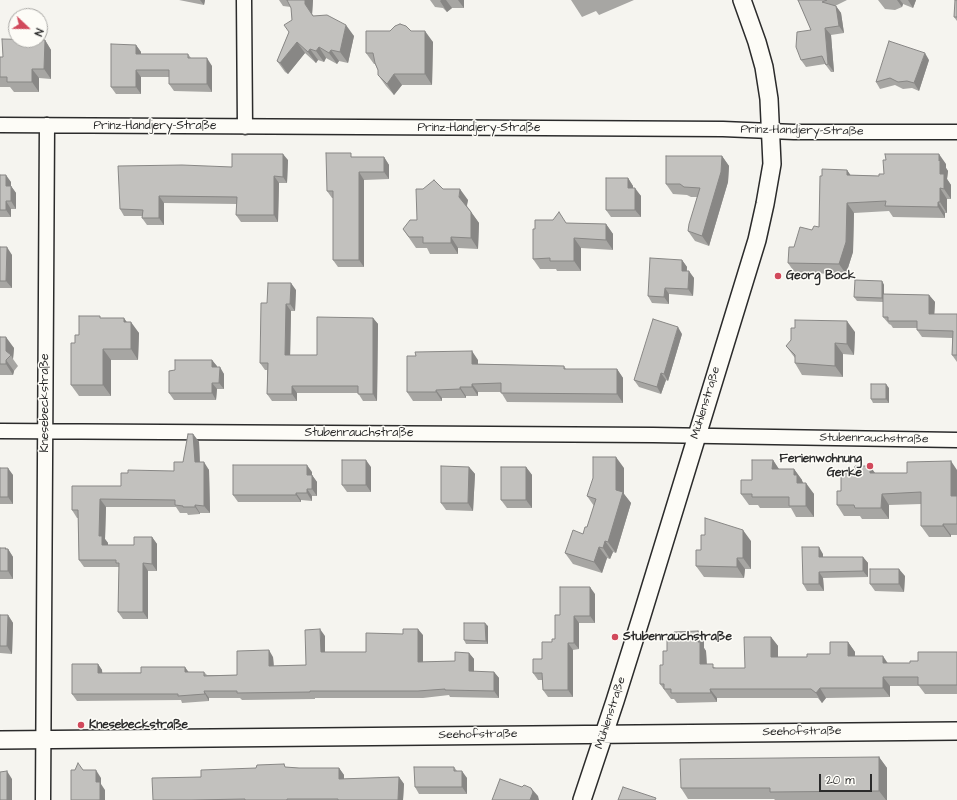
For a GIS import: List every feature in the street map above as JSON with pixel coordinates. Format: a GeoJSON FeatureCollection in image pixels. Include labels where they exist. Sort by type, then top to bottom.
{"type":"FeatureCollection","features":[{"type":"Feature","properties":{"kind":"street"},"geometry":{"type":"LineString","coordinates":[[244,0],[245,126]]}},
{"type":"Feature","properties":{"kind":"street","name":"Mühlenstraße"},"geometry":{"type":"LineString","coordinates":[[582,800],[605,734],[757,240],[762,219],[772,164],[769,98],[764,68],[757,42],[742,0]]}},
{"type":"Feature","properties":{"kind":"street","name":"Prinz-Handjery-Straße"},"geometry":{"type":"LineString","coordinates":[[0,125],[723,129],[771,131],[957,132]]}},
{"type":"Feature","properties":{"kind":"street","name":"Knesebeckstraße"},"geometry":{"type":"LineString","coordinates":[[44,800],[47,125]]}},
{"type":"Feature","properties":{"kind":"street","name":"Stubenrauchstraße"},"geometry":{"type":"LineString","coordinates":[[0,431],[696,436],[957,440]]}},
{"type":"Feature","properties":{"kind":"street","name":"Seehofstraße"},"geometry":{"type":"LineString","coordinates":[[0,740],[957,731]]}},
{"type":"Feature","properties":{"kind":"building"},"geometry":{"type":"Polygon","coordinates":[[[287,0],[305,0],[305,4],[313,16],[327,15],[346,25],[340,52],[331,50],[329,53],[319,47],[316,51],[310,49],[308,52],[297,42],[280,63],[277,61],[289,32],[284,25],[292,20],[291,8],[287,0]]]}},
{"type":"Feature","properties":{"kind":"building"},"geometry":{"type":"Polygon","coordinates":[[[798,0],[827,0],[822,2],[836,6],[839,26],[825,28],[828,64],[826,65],[822,56],[801,60],[796,47],[797,32],[811,30],[798,0]]]}},
{"type":"Feature","properties":{"kind":"building"},"geometry":{"type":"Polygon","coordinates":[[[955,0],[957,0],[957,17],[954,17],[955,0]]]}},
{"type":"Feature","properties":{"kind":"building"},"geometry":{"type":"Polygon","coordinates":[[[400,24],[406,26],[411,31],[425,31],[425,74],[394,74],[387,84],[378,75],[373,53],[366,53],[366,31],[390,31],[395,26],[400,24]]]}},
{"type":"Feature","properties":{"kind":"building"},"geometry":{"type":"Polygon","coordinates":[[[2,39],[8,39],[8,48],[45,48],[44,69],[32,69],[32,82],[7,82],[7,77],[0,77],[0,57],[3,57],[2,39]]]}},
{"type":"Feature","properties":{"kind":"building"},"geometry":{"type":"Polygon","coordinates":[[[889,41],[925,53],[914,83],[907,81],[898,82],[890,78],[876,82],[889,41]]]}},
{"type":"Feature","properties":{"kind":"building"},"geometry":{"type":"Polygon","coordinates":[[[111,44],[136,45],[136,54],[188,54],[188,58],[207,58],[207,84],[169,84],[169,70],[136,70],[136,87],[111,87],[111,44]]]}},
{"type":"Feature","properties":{"kind":"building"},"geometry":{"type":"Polygon","coordinates":[[[326,153],[351,153],[351,157],[384,157],[384,172],[359,172],[359,260],[333,260],[333,191],[327,191],[326,153]]]}},
{"type":"Feature","properties":{"kind":"building"},"geometry":{"type":"Polygon","coordinates":[[[232,154],[283,154],[283,177],[274,176],[274,215],[236,215],[237,197],[159,196],[159,218],[142,218],[143,210],[120,209],[118,166],[182,165],[232,167],[232,154]]]}},
{"type":"Feature","properties":{"kind":"building"},"geometry":{"type":"Polygon","coordinates":[[[885,154],[939,154],[940,174],[944,174],[944,189],[940,188],[940,202],[938,202],[938,207],[885,206],[886,201],[847,203],[846,242],[839,264],[788,263],[789,247],[794,247],[800,227],[812,230],[814,226],[819,227],[820,176],[822,176],[822,169],[847,170],[847,175],[879,176],[879,174],[884,174],[883,160],[886,160],[885,154]]]}},
{"type":"Feature","properties":{"kind":"building"},"geometry":{"type":"Polygon","coordinates":[[[666,156],[722,156],[721,172],[702,236],[688,231],[700,188],[684,187],[680,184],[666,184],[666,156]]]}},
{"type":"Feature","properties":{"kind":"building"},"geometry":{"type":"Polygon","coordinates":[[[0,175],[6,175],[6,186],[11,186],[11,201],[6,201],[6,210],[0,210],[0,175]]]}},
{"type":"Feature","properties":{"kind":"building"},"geometry":{"type":"Polygon","coordinates":[[[606,178],[628,178],[628,188],[635,188],[635,210],[606,210],[606,178]]]}},
{"type":"Feature","properties":{"kind":"building"},"geometry":{"type":"Polygon","coordinates":[[[434,180],[443,189],[460,189],[459,197],[471,212],[471,238],[451,237],[451,243],[423,243],[423,237],[409,237],[403,229],[410,220],[417,220],[416,189],[423,189],[434,180]]]}},
{"type":"Feature","properties":{"kind":"building"},"geometry":{"type":"Polygon","coordinates":[[[559,212],[566,223],[606,224],[606,240],[574,238],[574,261],[550,261],[550,258],[533,259],[533,229],[535,229],[535,220],[553,220],[559,212]]]}},
{"type":"Feature","properties":{"kind":"building"},"geometry":{"type":"Polygon","coordinates":[[[0,247],[7,247],[6,281],[0,281],[0,247]]]}},
{"type":"Feature","properties":{"kind":"building"},"geometry":{"type":"Polygon","coordinates":[[[650,258],[682,260],[682,271],[689,271],[688,289],[665,288],[664,297],[648,296],[650,258]]]}},
{"type":"Feature","properties":{"kind":"building"},"geometry":{"type":"Polygon","coordinates":[[[855,280],[882,281],[882,298],[854,297],[855,280]]]}},
{"type":"Feature","properties":{"kind":"building"},"geometry":{"type":"Polygon","coordinates":[[[268,283],[291,283],[290,304],[286,304],[285,355],[317,355],[317,317],[373,318],[373,394],[358,394],[358,386],[292,386],[292,394],[267,394],[268,363],[260,363],[261,303],[267,303],[268,283]]]}},
{"type":"Feature","properties":{"kind":"building"},"geometry":{"type":"Polygon","coordinates":[[[883,294],[929,295],[929,314],[957,314],[957,355],[952,355],[953,331],[917,330],[917,321],[888,321],[888,317],[883,317],[883,294]]]}},
{"type":"Feature","properties":{"kind":"building"},"geometry":{"type":"Polygon","coordinates":[[[79,316],[124,318],[124,322],[131,322],[131,349],[103,349],[103,385],[71,385],[71,343],[75,343],[75,335],[79,335],[79,316]]]}},
{"type":"Feature","properties":{"kind":"building"},"geometry":{"type":"Polygon","coordinates":[[[653,319],[678,327],[664,374],[661,373],[657,387],[634,380],[653,319]]]}},
{"type":"Feature","properties":{"kind":"building"},"geometry":{"type":"Polygon","coordinates":[[[795,320],[847,321],[847,344],[835,343],[835,366],[795,363],[795,355],[786,346],[791,340],[791,328],[795,328],[795,320]]]}},
{"type":"Feature","properties":{"kind":"building"},"geometry":{"type":"Polygon","coordinates":[[[0,337],[6,337],[6,351],[11,355],[6,360],[6,364],[0,364],[0,337]]]}},
{"type":"Feature","properties":{"kind":"building"},"geometry":{"type":"Polygon","coordinates":[[[472,351],[472,364],[564,366],[564,369],[617,369],[617,394],[501,393],[501,383],[472,384],[472,387],[436,390],[436,392],[407,392],[407,356],[416,356],[415,352],[472,351]]]}},
{"type":"Feature","properties":{"kind":"building"},"geometry":{"type":"Polygon","coordinates":[[[175,360],[212,360],[212,367],[220,367],[219,383],[212,383],[212,393],[169,393],[169,371],[175,370],[175,360]]]}},
{"type":"Feature","properties":{"kind":"building"},"geometry":{"type":"Polygon","coordinates":[[[871,384],[886,384],[886,399],[871,399],[871,384]]]}},
{"type":"Feature","properties":{"kind":"building"},"geometry":{"type":"Polygon","coordinates":[[[188,434],[193,434],[195,462],[204,462],[204,506],[195,505],[195,507],[183,507],[175,505],[175,500],[100,499],[99,536],[102,536],[102,545],[134,545],[134,537],[152,537],[152,564],[143,563],[143,612],[118,612],[119,563],[116,563],[116,560],[79,560],[78,510],[72,510],[72,486],[121,486],[121,473],[128,473],[128,470],[174,471],[174,462],[183,462],[188,434]]]}},
{"type":"Feature","properties":{"kind":"building"},"geometry":{"type":"Polygon","coordinates":[[[593,457],[616,457],[616,490],[623,492],[608,542],[605,541],[603,548],[599,547],[594,562],[565,553],[573,530],[583,534],[585,527],[587,527],[596,499],[587,496],[593,478],[593,457]]]}},
{"type":"Feature","properties":{"kind":"building"},"geometry":{"type":"Polygon","coordinates":[[[342,460],[366,460],[366,485],[342,485],[342,460]]]}},
{"type":"Feature","properties":{"kind":"building"},"geometry":{"type":"Polygon","coordinates":[[[752,460],[773,460],[772,469],[794,469],[794,475],[797,475],[797,483],[806,483],[806,506],[789,506],[789,497],[752,497],[752,494],[741,494],[741,480],[752,480],[752,460]]]}},
{"type":"Feature","properties":{"kind":"building"},"geometry":{"type":"Polygon","coordinates":[[[951,461],[951,496],[957,496],[957,524],[943,524],[943,526],[921,526],[921,492],[882,494],[881,508],[855,508],[854,505],[837,505],[837,491],[841,491],[841,472],[855,472],[855,466],[870,466],[870,473],[907,473],[907,462],[951,461]]]}},
{"type":"Feature","properties":{"kind":"building"},"geometry":{"type":"Polygon","coordinates":[[[233,465],[307,465],[307,475],[312,475],[312,489],[307,489],[307,493],[296,493],[296,495],[233,495],[233,465]]]}},
{"type":"Feature","properties":{"kind":"building"},"geometry":{"type":"Polygon","coordinates":[[[441,466],[469,467],[468,503],[441,503],[441,466]]]}},
{"type":"Feature","properties":{"kind":"building"},"geometry":{"type":"Polygon","coordinates":[[[501,467],[526,467],[526,500],[501,500],[501,467]]]}},
{"type":"Feature","properties":{"kind":"building"},"geometry":{"type":"Polygon","coordinates":[[[0,468],[8,468],[8,497],[0,497],[0,468]]]}},
{"type":"Feature","properties":{"kind":"building"},"geometry":{"type":"Polygon","coordinates":[[[705,518],[743,530],[743,558],[737,558],[737,567],[696,566],[696,550],[701,550],[701,535],[705,535],[705,518]]]}},
{"type":"Feature","properties":{"kind":"building"},"geometry":{"type":"Polygon","coordinates":[[[802,547],[819,547],[819,557],[863,557],[863,571],[819,572],[819,584],[803,584],[802,547]]]}},
{"type":"Feature","properties":{"kind":"building"},"geometry":{"type":"Polygon","coordinates":[[[0,548],[8,549],[8,571],[0,571],[0,548]]]}},
{"type":"Feature","properties":{"kind":"building"},"geometry":{"type":"Polygon","coordinates":[[[870,569],[899,569],[899,584],[870,584],[870,569]]]}},
{"type":"Feature","properties":{"kind":"building"},"geometry":{"type":"Polygon","coordinates":[[[560,587],[590,587],[590,616],[574,616],[574,643],[568,643],[568,690],[543,690],[542,673],[533,673],[533,659],[542,659],[542,642],[552,642],[552,639],[555,639],[555,615],[560,615],[560,587]]]}},
{"type":"Feature","properties":{"kind":"building"},"geometry":{"type":"Polygon","coordinates":[[[0,615],[8,615],[7,646],[0,646],[0,615]]]}},
{"type":"Feature","properties":{"kind":"building"},"geometry":{"type":"Polygon","coordinates":[[[464,623],[485,623],[486,641],[464,640],[464,623]]]}},
{"type":"Feature","properties":{"kind":"building"},"geometry":{"type":"Polygon","coordinates":[[[320,629],[321,652],[366,652],[366,633],[403,634],[403,629],[418,629],[418,662],[455,661],[455,652],[469,653],[469,671],[494,672],[494,691],[445,689],[418,691],[237,693],[237,691],[204,691],[205,694],[178,696],[178,694],[72,694],[72,664],[98,664],[98,673],[141,673],[141,667],[185,667],[185,672],[204,672],[204,676],[237,675],[237,651],[269,650],[269,666],[306,665],[305,630],[320,629]]]}},
{"type":"Feature","properties":{"kind":"building"},"geometry":{"type":"Polygon","coordinates":[[[698,631],[698,642],[700,642],[700,664],[713,664],[713,668],[745,668],[744,637],[771,637],[771,657],[807,657],[807,654],[830,654],[830,642],[848,642],[848,656],[883,656],[883,663],[910,663],[910,661],[918,661],[918,652],[957,652],[957,685],[918,685],[918,677],[883,677],[883,688],[820,688],[816,693],[811,689],[710,689],[711,693],[671,693],[671,689],[664,689],[664,684],[660,684],[660,665],[663,665],[663,651],[667,651],[667,637],[674,636],[674,632],[698,631]]]}},
{"type":"Feature","properties":{"kind":"building"},"geometry":{"type":"Polygon","coordinates":[[[879,757],[879,791],[770,792],[770,788],[681,788],[680,759],[879,757]]]}},
{"type":"Feature","properties":{"kind":"building"},"geometry":{"type":"Polygon","coordinates":[[[78,763],[83,770],[96,770],[96,782],[100,782],[100,800],[71,800],[71,770],[75,770],[78,763]]]}},
{"type":"Feature","properties":{"kind":"building"},"geometry":{"type":"Polygon","coordinates":[[[284,764],[285,767],[339,768],[339,779],[399,777],[398,800],[153,800],[152,778],[201,777],[201,770],[256,768],[257,765],[284,764]]]}},
{"type":"Feature","properties":{"kind":"building"},"geometry":{"type":"Polygon","coordinates":[[[414,767],[454,767],[454,771],[462,771],[462,787],[415,787],[414,767]]]}},
{"type":"Feature","properties":{"kind":"building"},"geometry":{"type":"Polygon","coordinates":[[[7,771],[7,800],[0,800],[0,772],[7,771]]]}},
{"type":"Feature","properties":{"kind":"building"},"geometry":{"type":"Polygon","coordinates":[[[500,779],[522,787],[524,785],[531,788],[533,792],[530,800],[492,800],[500,779]]]}},
{"type":"Feature","properties":{"kind":"building"},"geometry":{"type":"Polygon","coordinates":[[[623,787],[656,798],[655,800],[618,800],[623,787]]]}},
{"type":"Feature","properties":{"kind":"place","name":"Georg Bock"},"geometry":{"type":"Point","coordinates":[778,276]}},
{"type":"Feature","properties":{"kind":"place","name":"Ferienwohnung Gerke"},"geometry":{"type":"Point","coordinates":[870,466]}},
{"type":"Feature","properties":{"kind":"place","name":"Stubenrauchstraße"},"geometry":{"type":"Point","coordinates":[615,637]}},
{"type":"Feature","properties":{"kind":"place","name":"Knesebeckstraße"},"geometry":{"type":"Point","coordinates":[81,725]}}]}
